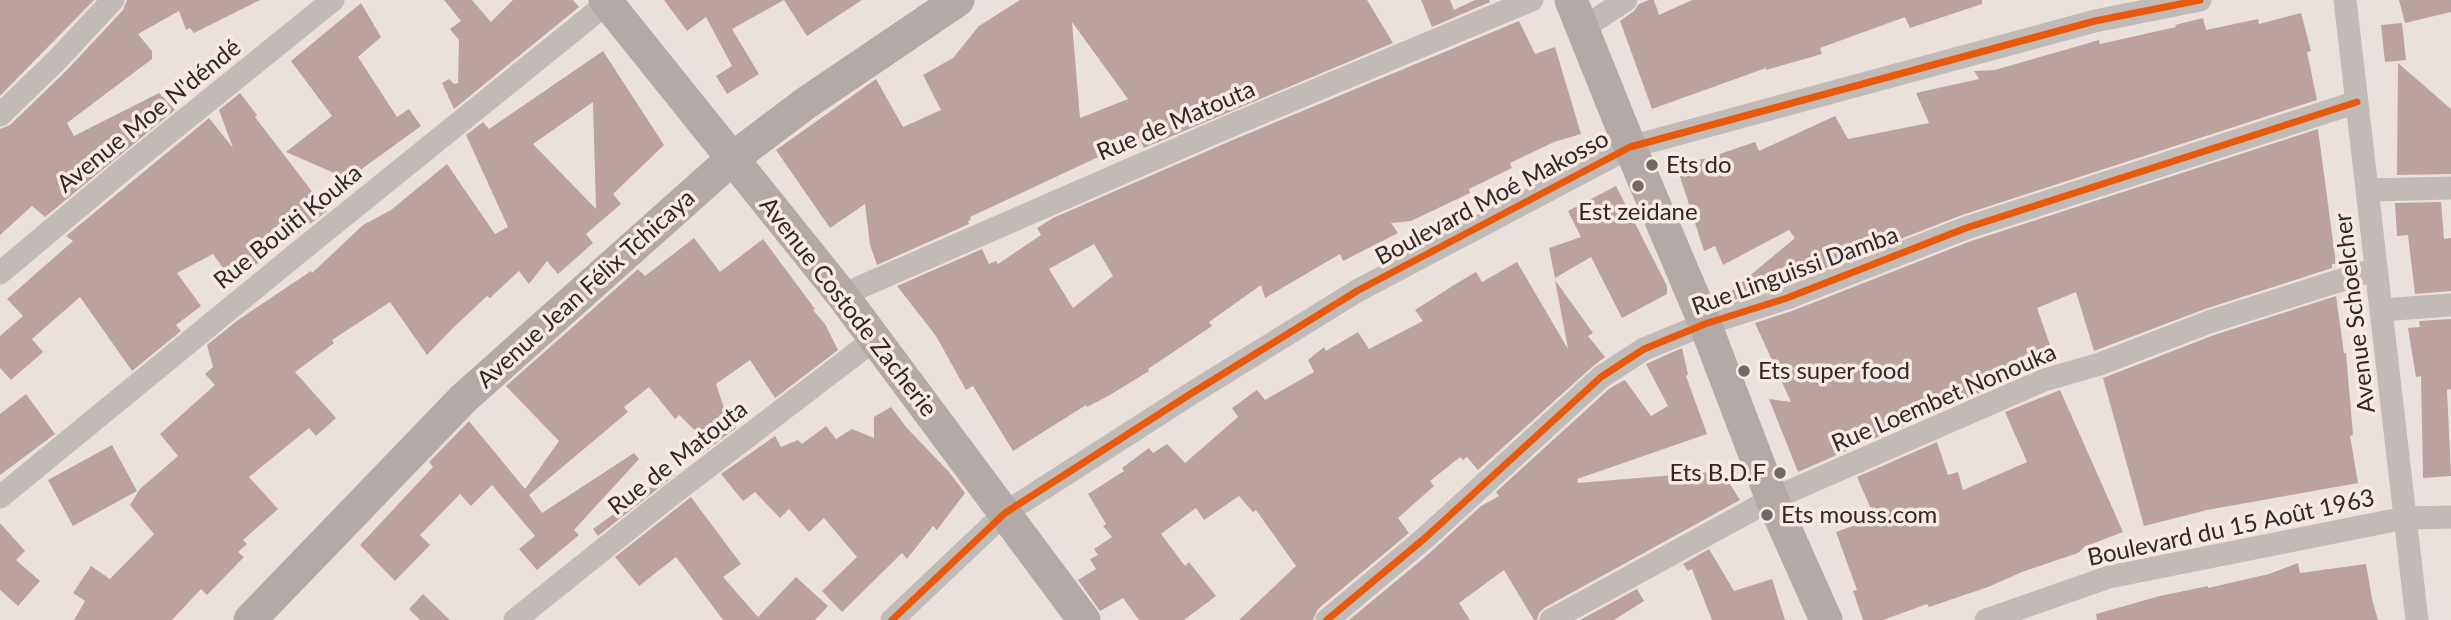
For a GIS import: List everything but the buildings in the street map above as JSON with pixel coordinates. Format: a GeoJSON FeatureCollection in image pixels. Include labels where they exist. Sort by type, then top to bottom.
{"type":"FeatureCollection","features":[{"type":"Feature","properties":{"kind":"street"},"geometry":{"type":"LineString","coordinates":[[0,115],[113,0]]}},
{"type":"Feature","properties":{"kind":"street","name":"Avenue Moe N'déndé"},"geometry":{"type":"LineString","coordinates":[[0,273],[333,0]]}},
{"type":"Feature","properties":{"kind":"street","name":"Avenue Jean Félix Tchicaya"},"geometry":{"type":"LineString","coordinates":[[250,620],[464,398],[733,158],[806,103],[958,0]]}},
{"type":"Feature","properties":{"kind":"street","name":"Rue de Matouta"},"geometry":{"type":"LineString","coordinates":[[842,295],[1230,126],[1532,0]]}},
{"type":"Feature","properties":{"kind":"street"},"geometry":{"type":"LineString","coordinates":[[1626,0],[1577,14],[1705,324],[1772,499],[1826,620]]}},
{"type":"Feature","properties":{"kind":"street","name":"Boulevard Moé Makosso"},"geometry":{"type":"LineString","coordinates":[[892,620],[1005,513],[1192,393],[1357,291],[1630,147],[2124,7],[2200,0]]}},
{"type":"Feature","properties":{"kind":"street","name":"Avenue Schoelcher"},"geometry":{"type":"LineString","coordinates":[[2345,0],[2417,620]]}},
{"type":"Feature","properties":{"kind":"street","name":"Avenue Costode Zacherie"},"geometry":{"type":"LineString","coordinates":[[608,1],[842,295],[1084,620]]}},
{"type":"Feature","properties":{"kind":"street","name":"Rue Bouiti Kouka"},"geometry":{"type":"LineString","coordinates":[[0,497],[608,1]]}},
{"type":"Feature","properties":{"kind":"street","name":"Rue Linguissi Damba"},"geometry":{"type":"LineString","coordinates":[[1327,620],[1425,538],[1601,377],[1644,349],[1705,324],[1787,298],[1966,228],[2357,102]]}},
{"type":"Feature","properties":{"kind":"street"},"geometry":{"type":"LineString","coordinates":[[2367,190],[2451,188]]}},
{"type":"Feature","properties":{"kind":"street","name":"Rue Loembet Nonouka"},"geometry":{"type":"LineString","coordinates":[[1551,620],[1772,499],[2044,380],[2100,364],[2209,322],[2376,269]]}},
{"type":"Feature","properties":{"kind":"street"},"geometry":{"type":"LineString","coordinates":[[2381,310],[2451,305]]}},
{"type":"Feature","properties":{"kind":"street","name":"Rue de Matouta"},"geometry":{"type":"LineString","coordinates":[[515,620],[671,495],[875,339]]}},
{"type":"Feature","properties":{"kind":"street","name":"Boulevard du 15 Août 1963"},"geometry":{"type":"LineString","coordinates":[[1986,620],[2109,577],[2405,518],[2451,517]]}},
{"type":"Feature","properties":{"kind":"cycle path"},"geometry":{"type":"LineString","coordinates":[[892,620],[1005,513],[1192,393],[1357,291],[1630,147],[2095,21],[2200,0]]}},
{"type":"Feature","properties":{"kind":"cycle path"},"geometry":{"type":"LineString","coordinates":[[1327,620],[1425,538],[1601,377],[1644,349],[1705,324],[1787,298],[1966,228],[2357,102]]}},
{"type":"Feature","properties":{"kind":"place","name":"Ets do"},"geometry":{"type":"Point","coordinates":[1652,165]}},
{"type":"Feature","properties":{"kind":"place","name":"Est zeidane"},"geometry":{"type":"Point","coordinates":[1638,186]}},
{"type":"Feature","properties":{"kind":"place","name":"Ets super food"},"geometry":{"type":"Point","coordinates":[1744,371]}},
{"type":"Feature","properties":{"kind":"place","name":"Ets B.D.F"},"geometry":{"type":"Point","coordinates":[1780,473]}},
{"type":"Feature","properties":{"kind":"place","name":"Ets mouss.com"},"geometry":{"type":"Point","coordinates":[1767,515]}}]}
